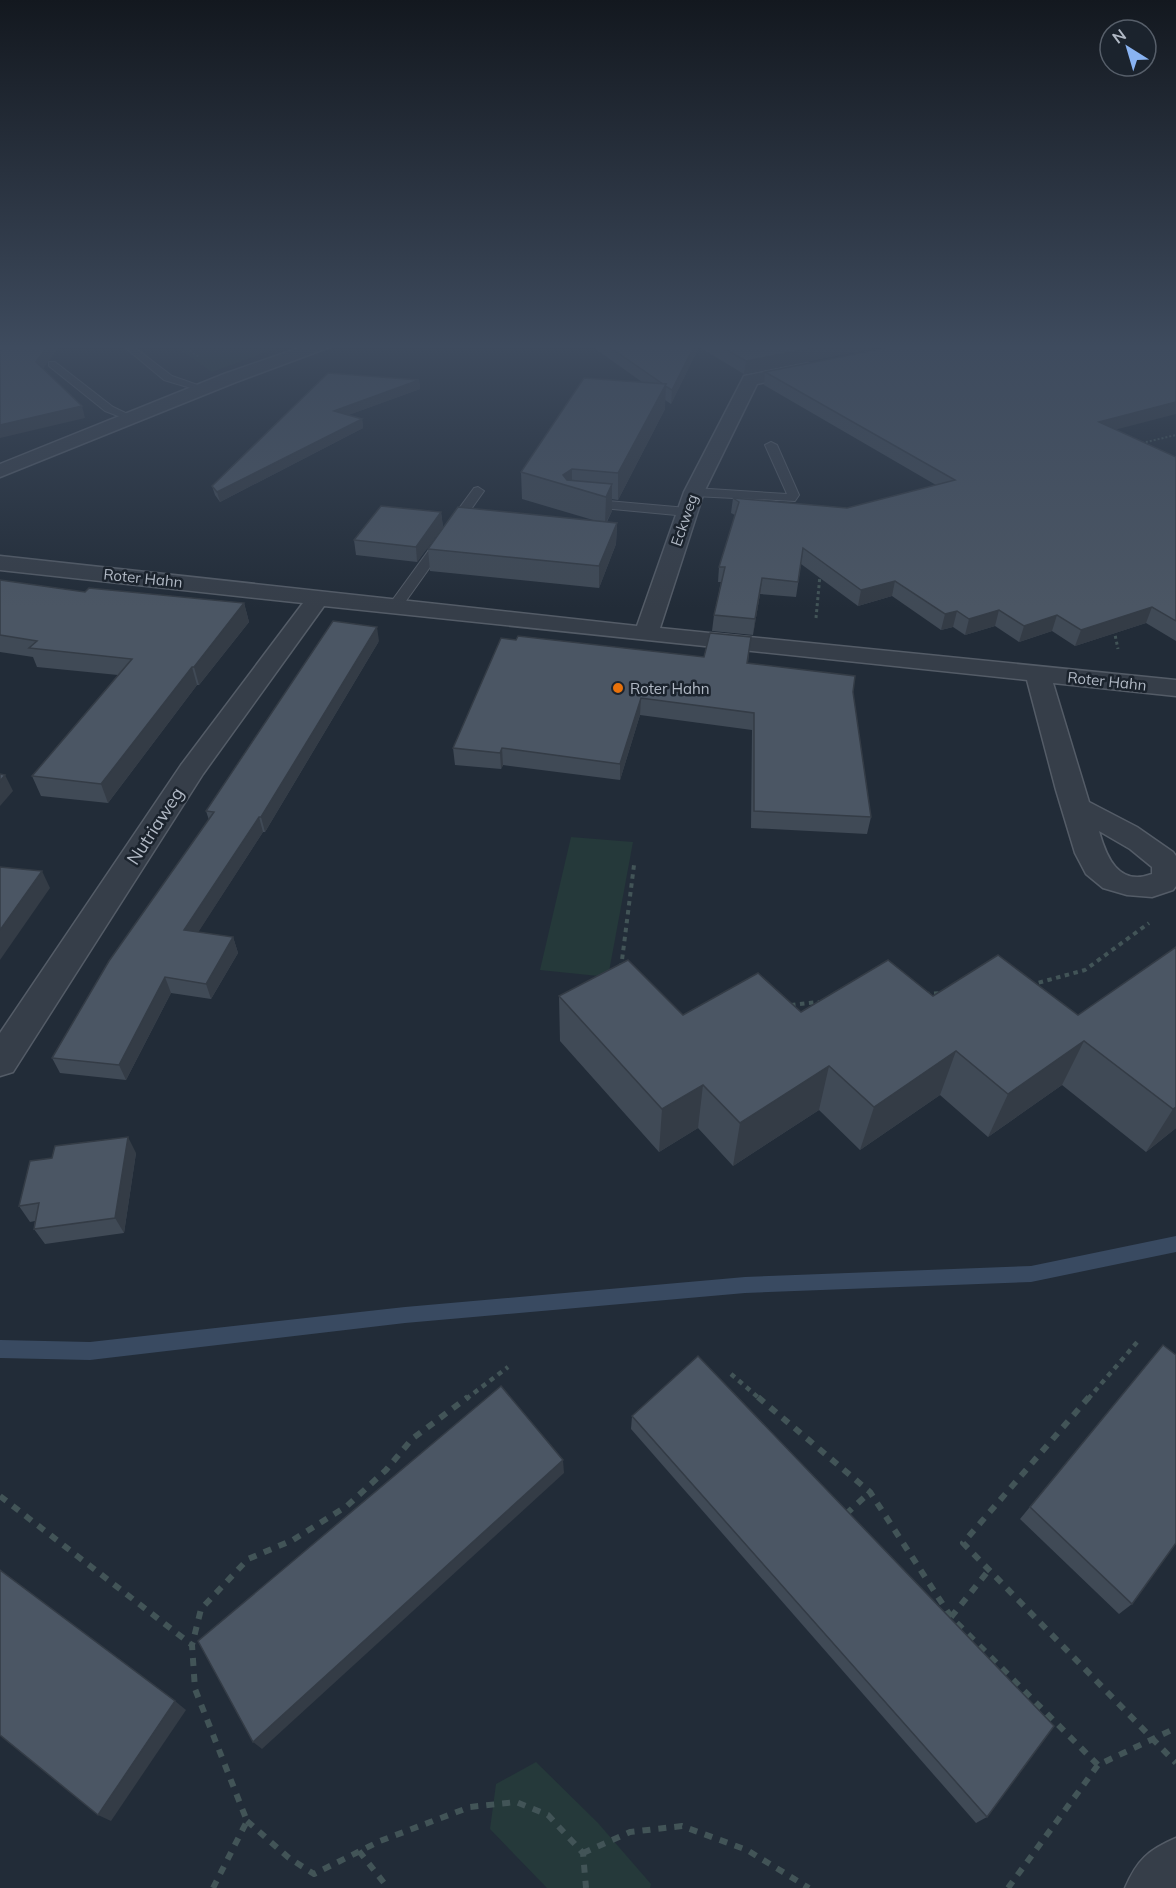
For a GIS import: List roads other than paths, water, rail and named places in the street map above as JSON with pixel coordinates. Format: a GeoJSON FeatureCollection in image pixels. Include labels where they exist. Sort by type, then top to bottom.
{"type":"FeatureCollection","features":[{"type":"Feature","properties":{"kind":"street"},"geometry":{"type":"LineString","coordinates":[[0,471],[96,432]]}},
{"type":"Feature","properties":{"kind":"street","name":"Eckweg"},"geometry":{"type":"LineString","coordinates":[[646,634],[694,492],[724,432]]}},
{"type":"Feature","properties":{"kind":"street","name":"Roter Hahn"},"geometry":{"type":"LineString","coordinates":[[0,563],[646,634],[1176,688]]}},
{"type":"Feature","properties":{"kind":"street","name":"Nutriaweg"},"geometry":{"type":"LineString","coordinates":[[0,1062],[191,771],[319,597]]}},
{"type":"Feature","properties":{"kind":"street","name":"Roter Hahn"},"geometry":{"type":"LineString","coordinates":[[1038,674],[1076,807]]}},
{"type":"Feature","properties":{"kind":"street"},"geometry":{"type":"LineString","coordinates":[[1155,1888],[1176,1868]]}},
{"type":"Feature","properties":{"kind":"lane"},"geometry":{"type":"LineString","coordinates":[[694,492],[791,498],[793,495],[771,445]]}},
{"type":"Feature","properties":{"kind":"lane"},"geometry":{"type":"LineString","coordinates":[[396,605],[478,491]]}},
{"type":"Feature","properties":{"kind":"lane"},"geometry":{"type":"LineString","coordinates":[[572,502],[687,512]]}},
{"type":"Feature","properties":{"kind":"waterway"},"geometry":{"type":"LineString","coordinates":[[0,1349],[90,1351],[405,1315],[745,1285],[1031,1274],[1176,1244]]}},
{"type":"Feature","properties":{"kind":"place","name":"Roter Hahn"},"geometry":{"type":"Point","coordinates":[618,688]}}]}
